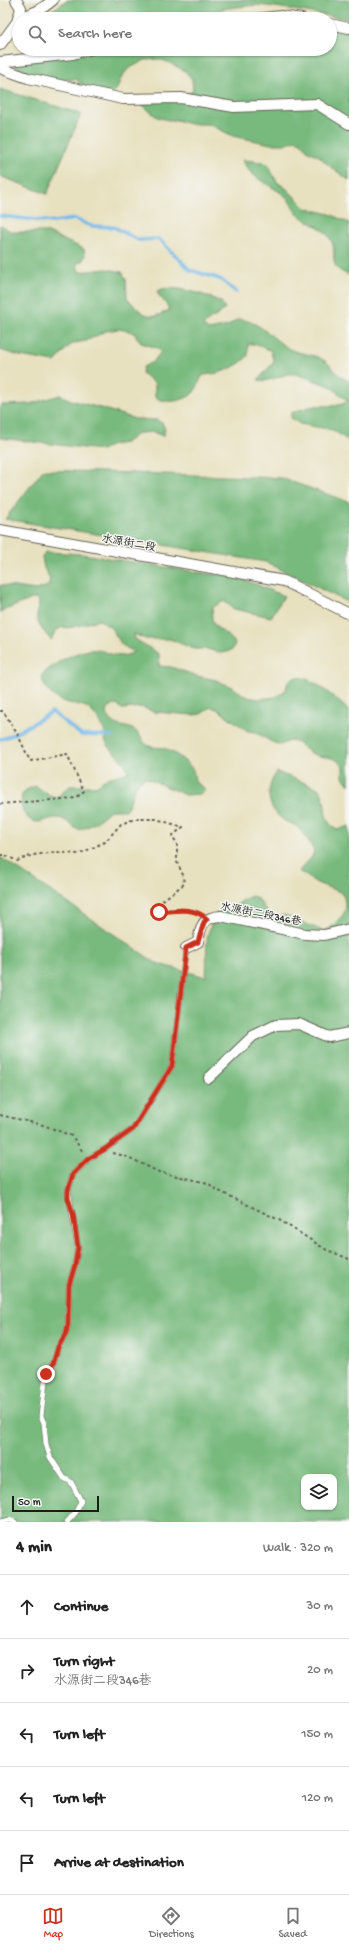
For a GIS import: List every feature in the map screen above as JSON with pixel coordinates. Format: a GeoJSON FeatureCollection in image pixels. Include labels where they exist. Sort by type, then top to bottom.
{"type":"FeatureCollection","features":[{"type":"Feature","properties":{"kind":"street"},"geometry":{"type":"LineString","coordinates":[[16,0],[21,8],[20,12]]}},
{"type":"Feature","properties":{"kind":"street"},"geometry":{"type":"LineString","coordinates":[[35,12],[53,0]]}},
{"type":"Feature","properties":{"kind":"street"},"geometry":{"type":"LineString","coordinates":[[337,25],[349,28]]}},
{"type":"Feature","properties":{"kind":"street"},"geometry":{"type":"LineString","coordinates":[[0,45],[12,29]]}},
{"type":"Feature","properties":{"kind":"street"},"geometry":{"type":"LineString","coordinates":[[0,62],[55,56]]}},
{"type":"Feature","properties":{"kind":"street"},"geometry":{"type":"LineString","coordinates":[[0,68],[28,78],[123,99],[181,98],[234,107],[317,104],[349,124]]}},
{"type":"Feature","properties":{"kind":"street","name":"水源街二段"},"geometry":{"type":"LineString","coordinates":[[0,530],[284,581],[349,614]]}},
{"type":"Feature","properties":{"kind":"street","name":"水源街二段346巷"},"geometry":{"type":"LineString","coordinates":[[186,948],[198,942],[204,922],[211,916],[221,916],[305,934],[324,934],[349,929]]}},
{"type":"Feature","properties":{"kind":"street"},"geometry":{"type":"LineString","coordinates":[[209,1078],[253,1036],[276,1025],[299,1024],[329,1037],[349,1033]]}},
{"type":"Feature","properties":{"kind":"lane"},"geometry":{"type":"LineString","coordinates":[[67,1522],[76,1512],[81,1501],[71,1482],[64,1478],[50,1456],[46,1444],[44,1423],[41,1416],[46,1374],[53,1364],[58,1347],[66,1334],[68,1324],[69,1285],[75,1265],[78,1247],[68,1190],[73,1174],[88,1159],[133,1129],[172,1066],[186,948]]}},
{"type":"Feature","properties":{"kind":"lane"},"geometry":{"type":"LineString","coordinates":[[0,1522],[10,1520],[15,1522]]}},
{"type":"Feature","properties":{"kind":"path"},"geometry":{"type":"LineString","coordinates":[[0,711],[3,711],[18,735],[30,761],[68,754],[84,791],[76,798],[0,804]]}},
{"type":"Feature","properties":{"kind":"path"},"geometry":{"type":"LineString","coordinates":[[0,855],[5,855],[17,861],[33,855],[56,852],[79,854],[105,842],[121,824],[135,819],[156,819],[176,825],[182,827],[172,836],[177,843],[176,862],[184,884],[164,900],[159,912],[180,909],[202,914],[207,919]]}},
{"type":"Feature","properties":{"kind":"path"},"geometry":{"type":"LineString","coordinates":[[0,1115],[43,1125],[72,1136],[88,1159]]}},
{"type":"Feature","properties":{"kind":"path"},"geometry":{"type":"LineString","coordinates":[[105,1149],[128,1157],[159,1172],[183,1179],[200,1180],[208,1183],[217,1190],[281,1222],[325,1249],[349,1259]]}},
{"type":"Feature","properties":{"kind":"green space"},"geometry":{"type":"Polygon","coordinates":[[[68,0],[349,0],[349,19],[337,17],[337,12],[306,12],[257,5],[228,8],[209,12],[49,12],[68,0]]]}},
{"type":"Feature","properties":{"kind":"green space"},"geometry":{"type":"Polygon","coordinates":[[[337,29],[349,31],[349,180],[332,168],[319,156],[308,151],[301,142],[296,140],[284,144],[271,144],[233,136],[209,124],[190,124],[177,120],[168,120],[157,117],[139,102],[187,94],[193,91],[192,79],[185,71],[168,62],[158,59],[145,60],[128,69],[121,78],[117,89],[113,93],[93,92],[75,79],[45,81],[19,71],[15,61],[39,56],[337,56],[337,29]]]}},
{"type":"Feature","properties":{"kind":"green space"},"geometry":{"type":"Polygon","coordinates":[[[0,89],[81,114],[47,194],[0,176],[0,89]]]}},
{"type":"Feature","properties":{"kind":"green space"},"geometry":{"type":"Polygon","coordinates":[[[243,160],[263,162],[268,165],[277,182],[287,189],[306,208],[330,214],[349,223],[349,275],[337,268],[334,259],[333,244],[327,234],[298,215],[286,197],[255,176],[243,160]]]}},
{"type":"Feature","properties":{"kind":"green space"},"geometry":{"type":"Polygon","coordinates":[[[0,225],[12,232],[46,232],[84,249],[85,256],[82,261],[77,263],[79,272],[107,269],[122,272],[126,279],[127,298],[145,314],[156,316],[169,310],[167,304],[159,296],[157,291],[171,288],[189,291],[221,302],[225,308],[205,323],[203,326],[209,330],[228,326],[238,319],[246,320],[259,326],[288,348],[297,352],[321,358],[339,375],[349,381],[349,441],[333,430],[300,424],[291,418],[291,413],[304,409],[316,406],[341,405],[348,401],[330,386],[296,374],[263,381],[258,380],[274,362],[270,350],[254,344],[248,344],[248,356],[243,361],[221,372],[203,375],[195,390],[190,395],[186,398],[175,401],[164,401],[155,397],[155,384],[142,373],[143,367],[153,362],[161,352],[157,348],[141,343],[135,334],[130,331],[118,329],[106,331],[86,341],[74,343],[68,347],[55,362],[20,356],[0,350],[0,225]]]}},
{"type":"Feature","properties":{"kind":"green space"},"geometry":{"type":"Polygon","coordinates":[[[60,395],[73,401],[135,419],[157,420],[163,424],[165,430],[163,436],[153,432],[139,433],[125,443],[112,445],[101,450],[0,438],[0,405],[30,404],[60,395]]]}},
{"type":"Feature","properties":{"kind":"green space"},"geometry":{"type":"Polygon","coordinates":[[[43,470],[281,478],[349,502],[349,603],[266,562],[5,519],[43,470]]]}},
{"type":"Feature","properties":{"kind":"green space"},"geometry":{"type":"Polygon","coordinates":[[[46,552],[82,554],[229,576],[247,581],[284,596],[271,617],[234,609],[224,601],[213,607],[212,620],[214,625],[235,643],[233,649],[227,652],[221,653],[207,649],[194,649],[170,639],[146,639],[134,634],[135,639],[159,654],[159,666],[171,667],[197,676],[216,680],[232,687],[247,697],[258,699],[276,697],[286,690],[289,680],[296,677],[305,679],[326,691],[349,711],[349,785],[343,777],[343,766],[335,759],[311,753],[300,744],[292,740],[280,745],[272,742],[255,732],[248,731],[217,709],[211,707],[201,714],[193,715],[154,712],[142,707],[122,709],[117,705],[110,706],[106,711],[113,723],[134,730],[149,746],[164,748],[180,757],[193,770],[195,782],[205,789],[200,794],[185,795],[145,777],[137,784],[125,810],[110,810],[96,822],[83,829],[78,830],[64,820],[57,818],[39,822],[30,820],[24,813],[22,806],[22,795],[26,790],[36,786],[50,796],[57,797],[70,786],[96,786],[107,778],[129,772],[107,744],[103,727],[92,712],[84,706],[67,703],[56,698],[48,691],[42,675],[54,665],[78,653],[95,650],[122,656],[134,652],[122,645],[111,628],[100,620],[66,628],[62,627],[56,631],[51,640],[38,622],[38,599],[32,599],[0,612],[0,585],[36,590],[48,586],[50,580],[44,568],[42,556],[46,552]]]}},
{"type":"Feature","properties":{"kind":"green space"},"geometry":{"type":"Polygon","coordinates":[[[277,772],[318,788],[322,793],[326,815],[331,825],[337,830],[349,826],[349,1522],[0,1522],[0,857],[156,963],[206,977],[208,936],[218,912],[231,911],[240,902],[252,896],[258,899],[271,917],[277,918],[285,915],[324,931],[330,928],[343,915],[346,909],[344,897],[340,892],[317,883],[299,871],[312,857],[314,851],[309,841],[296,826],[285,821],[274,811],[269,798],[271,785],[277,772]]]}},
{"type":"Feature","properties":{"kind":"waterway"},"geometry":{"type":"LineString","coordinates":[[0,216],[53,222],[75,219],[91,226],[114,227],[138,240],[159,239],[190,270],[220,279],[236,292]]}},
{"type":"Feature","properties":{"kind":"waterway"},"geometry":{"type":"LineString","coordinates":[[0,739],[18,732],[52,712],[81,735],[113,736]]}},
{"type":"Feature","properties":{"kind":"route"},"geometry":{"type":"LineString","coordinates":[[46,1374],[53,1364],[58,1347],[66,1334],[68,1324],[69,1285],[75,1265],[78,1247],[73,1214],[68,1198],[68,1190],[73,1174],[88,1159],[133,1129],[172,1066],[186,948],[198,942],[200,931],[207,919],[202,914],[180,909],[159,912]]}}]}
